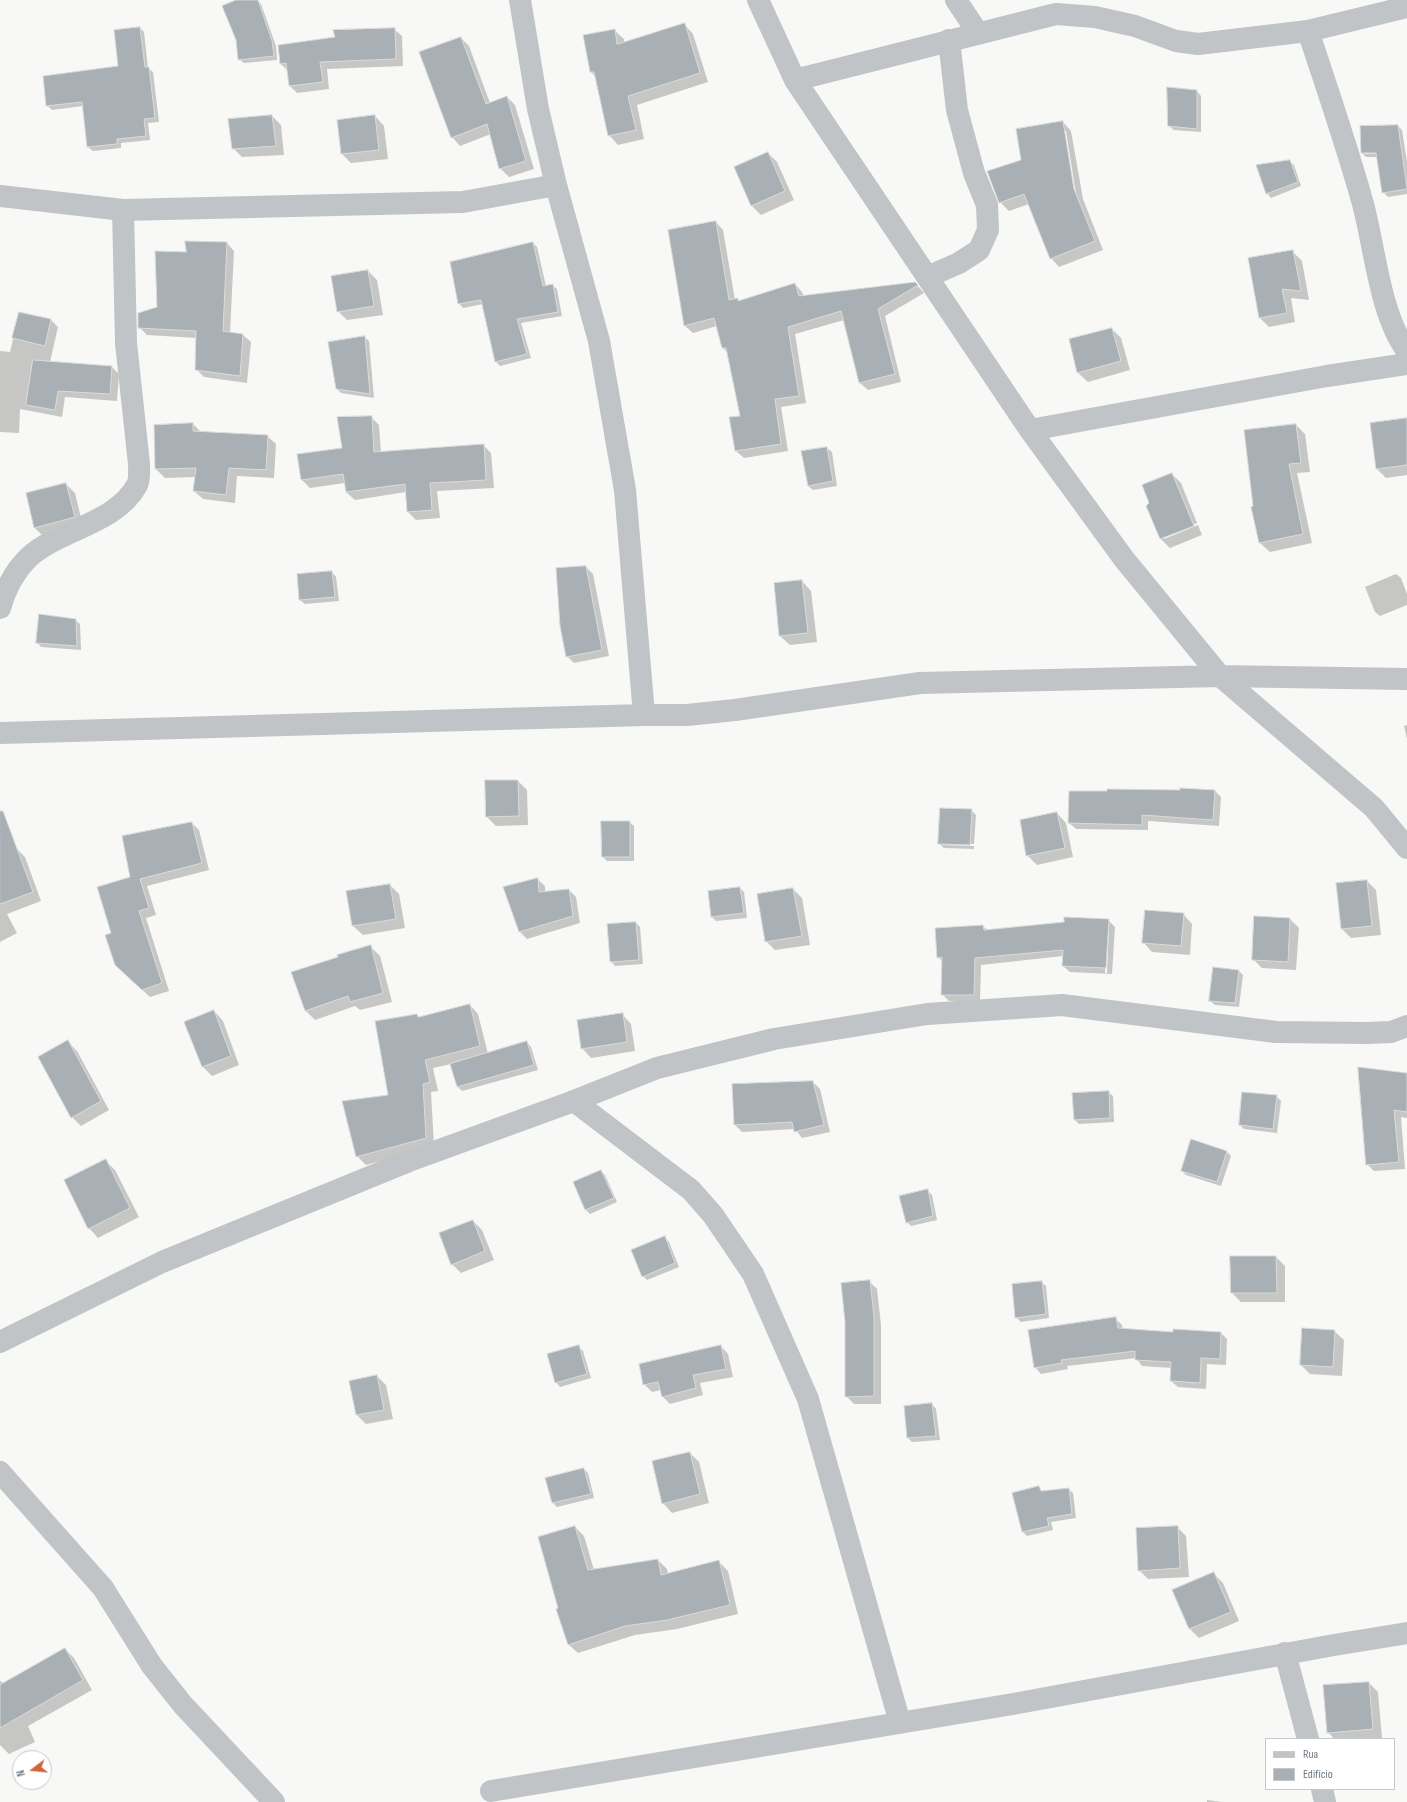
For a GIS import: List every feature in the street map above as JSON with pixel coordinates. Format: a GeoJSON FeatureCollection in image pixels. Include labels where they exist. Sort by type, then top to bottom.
{"type":"FeatureCollection","features":[{"type":"Feature","properties":{"kind":"street"},"geometry":{"type":"LineString","coordinates":[[520,0],[538,109],[556,185],[599,341],[625,490],[644,715]]}},
{"type":"Feature","properties":{"kind":"street"},"geometry":{"type":"LineString","coordinates":[[758,0],[795,80],[1030,430],[1124,558],[1220,676],[1374,808],[1407,848]]}},
{"type":"Feature","properties":{"kind":"street"},"geometry":{"type":"LineString","coordinates":[[956,0],[978,33]]}},
{"type":"Feature","properties":{"kind":"street"},"geometry":{"type":"LineString","coordinates":[[795,80],[978,33],[1059,7],[1135,26],[1176,40],[1198,44],[1308,31],[1407,7]]}},
{"type":"Feature","properties":{"kind":"street"},"geometry":{"type":"LineString","coordinates":[[1308,31],[1363,204],[1389,318],[1398,339],[1407,351]]}},
{"type":"Feature","properties":{"kind":"street"},"geometry":{"type":"LineString","coordinates":[[927,277],[959,263],[979,250],[988,230],[987,205],[974,173],[957,110],[949,40]]}},
{"type":"Feature","properties":{"kind":"street"},"geometry":{"type":"LineString","coordinates":[[0,196],[123,210],[463,202],[556,185]]}},
{"type":"Feature","properties":{"kind":"street"},"geometry":{"type":"LineString","coordinates":[[0,608],[3,596],[14,575],[28,558],[39,549],[99,519],[126,500],[138,484],[139,464],[126,343],[123,210]]}},
{"type":"Feature","properties":{"kind":"street"},"geometry":{"type":"LineString","coordinates":[[1030,430],[1327,376],[1407,364]]}},
{"type":"Feature","properties":{"kind":"street"},"geometry":{"type":"LineString","coordinates":[[0,733],[687,715],[727,711],[920,683],[1220,676],[1407,679]]}},
{"type":"Feature","properties":{"kind":"street"},"geometry":{"type":"LineString","coordinates":[[0,1342],[162,1262],[409,1161],[574,1101],[657,1068],[774,1039],[927,1014],[1062,1005],[1276,1032],[1391,1032],[1407,1026]]}},
{"type":"Feature","properties":{"kind":"street"},"geometry":{"type":"LineString","coordinates":[[574,1101],[691,1190],[713,1215],[753,1274],[808,1399],[900,1723]]}},
{"type":"Feature","properties":{"kind":"street"},"geometry":{"type":"LineString","coordinates":[[0,1472],[103,1588],[152,1666],[183,1705],[274,1802]]}},
{"type":"Feature","properties":{"kind":"street"},"geometry":{"type":"LineString","coordinates":[[491,1790],[1021,1703],[1285,1653],[1407,1633]]}},
{"type":"Feature","properties":{"kind":"street"},"geometry":{"type":"LineString","coordinates":[[1285,1653],[1308,1738]]}},
{"type":"Feature","properties":{"kind":"street"},"geometry":{"type":"LineString","coordinates":[[1322,1790],[1325,1802]]}},
{"type":"Feature","properties":{"kind":"building"},"geometry":{"type":"Polygon","coordinates":[[[236,0],[258,0],[272,41],[274,56],[238,60],[236,40],[222,6],[236,0]]]}},
{"type":"Feature","properties":{"kind":"building"},"geometry":{"type":"Polygon","coordinates":[[[685,23],[700,73],[628,96],[636,130],[608,136],[594,72],[590,72],[583,35],[615,29],[617,44],[685,23]]]}},
{"type":"Feature","properties":{"kind":"building"},"geometry":{"type":"Polygon","coordinates":[[[140,27],[145,67],[149,67],[155,118],[144,119],[146,136],[117,139],[117,144],[87,147],[82,102],[46,106],[43,76],[118,66],[114,30],[140,27]]]}},
{"type":"Feature","properties":{"kind":"building"},"geometry":{"type":"Polygon","coordinates":[[[395,28],[396,59],[320,62],[323,82],[289,86],[286,63],[280,64],[278,45],[335,37],[333,30],[395,28]]]}},
{"type":"Feature","properties":{"kind":"building"},"geometry":{"type":"Polygon","coordinates":[[[461,37],[486,104],[507,96],[526,161],[499,169],[487,124],[451,138],[419,52],[461,37]]]}},
{"type":"Feature","properties":{"kind":"building"},"geometry":{"type":"Polygon","coordinates":[[[1167,87],[1197,90],[1197,129],[1168,126],[1167,87]]]}},
{"type":"Feature","properties":{"kind":"building"},"geometry":{"type":"Polygon","coordinates":[[[272,115],[276,146],[232,149],[228,119],[272,115]]]}},
{"type":"Feature","properties":{"kind":"building"},"geometry":{"type":"Polygon","coordinates":[[[375,115],[379,150],[341,154],[337,120],[375,115]]]}},
{"type":"Feature","properties":{"kind":"building"},"geometry":{"type":"Polygon","coordinates":[[[1063,121],[1074,189],[1095,241],[1050,259],[1024,194],[999,203],[987,171],[1021,160],[1016,129],[1063,121]]]}},
{"type":"Feature","properties":{"kind":"building"},"geometry":{"type":"Polygon","coordinates":[[[1398,125],[1407,189],[1382,193],[1376,153],[1361,153],[1360,126],[1398,125]]]}},
{"type":"Feature","properties":{"kind":"building"},"geometry":{"type":"Polygon","coordinates":[[[768,152],[785,191],[751,206],[734,167],[768,152]]]}},
{"type":"Feature","properties":{"kind":"building"},"geometry":{"type":"Polygon","coordinates":[[[1290,160],[1298,182],[1266,194],[1256,165],[1290,160]]]}},
{"type":"Feature","properties":{"kind":"building"},"geometry":{"type":"Polygon","coordinates":[[[716,221],[729,300],[738,298],[738,301],[795,283],[799,296],[915,282],[918,285],[878,309],[895,374],[859,383],[841,311],[788,327],[799,396],[775,399],[781,444],[735,451],[729,417],[740,416],[726,348],[722,348],[714,318],[684,326],[668,230],[716,221]]]}},
{"type":"Feature","properties":{"kind":"building"},"geometry":{"type":"Polygon","coordinates":[[[185,241],[227,242],[223,331],[243,334],[240,376],[195,370],[196,331],[138,328],[138,313],[157,307],[155,251],[186,252],[185,241]]]}},
{"type":"Feature","properties":{"kind":"building"},"geometry":{"type":"Polygon","coordinates":[[[533,242],[543,286],[553,284],[558,312],[517,319],[527,354],[495,362],[481,300],[458,304],[450,262],[533,242]]]}},
{"type":"Feature","properties":{"kind":"building"},"geometry":{"type":"Polygon","coordinates":[[[1293,250],[1301,291],[1282,289],[1287,313],[1259,318],[1248,258],[1293,250]]]}},
{"type":"Feature","properties":{"kind":"building"},"geometry":{"type":"Polygon","coordinates":[[[368,270],[374,306],[337,312],[331,276],[368,270]]]}},
{"type":"Feature","properties":{"kind":"building"},"geometry":{"type":"Polygon","coordinates":[[[19,312],[51,319],[45,346],[12,338],[19,312]]]}},
{"type":"Feature","properties":{"kind":"building"},"geometry":{"type":"Polygon","coordinates":[[[1112,328],[1121,361],[1077,373],[1069,339],[1112,328]]]}},
{"type":"Feature","properties":{"kind":"building"},"geometry":{"type":"Polygon","coordinates":[[[365,336],[370,394],[336,389],[328,342],[365,336]]]}},
{"type":"Feature","properties":{"kind":"building"},"geometry":{"type":"Polygon","coordinates":[[[33,360],[112,366],[110,394],[58,391],[55,410],[26,405],[33,360]]]}},
{"type":"Feature","properties":{"kind":"building"},"geometry":{"type":"Polygon","coordinates":[[[372,416],[374,452],[484,444],[486,480],[430,483],[432,510],[407,512],[405,484],[346,492],[343,474],[301,480],[297,454],[342,448],[337,417],[372,416]]]}},
{"type":"Feature","properties":{"kind":"building"},"geometry":{"type":"Polygon","coordinates":[[[1407,418],[1407,465],[1376,469],[1370,423],[1407,418]]]}},
{"type":"Feature","properties":{"kind":"building"},"geometry":{"type":"Polygon","coordinates":[[[193,423],[193,431],[268,435],[266,470],[229,468],[226,495],[193,491],[196,468],[155,469],[154,425],[193,423]]]}},
{"type":"Feature","properties":{"kind":"building"},"geometry":{"type":"Polygon","coordinates":[[[1296,424],[1301,463],[1289,464],[1303,534],[1259,543],[1251,507],[1253,506],[1244,430],[1296,424]]]}},
{"type":"Feature","properties":{"kind":"building"},"geometry":{"type":"Polygon","coordinates":[[[827,447],[833,481],[808,486],[801,451],[827,447]]]}},
{"type":"Feature","properties":{"kind":"building"},"geometry":{"type":"Polygon","coordinates":[[[1172,473],[1194,526],[1160,539],[1146,506],[1149,503],[1142,485],[1172,473]]]}},
{"type":"Feature","properties":{"kind":"building"},"geometry":{"type":"Polygon","coordinates":[[[66,483],[75,517],[34,528],[26,493],[66,483]]]}},
{"type":"Feature","properties":{"kind":"building"},"geometry":{"type":"Polygon","coordinates":[[[586,566],[602,650],[566,657],[560,626],[556,568],[586,566]]]}},
{"type":"Feature","properties":{"kind":"building"},"geometry":{"type":"Polygon","coordinates":[[[332,571],[335,597],[299,600],[297,574],[332,571]]]}},
{"type":"Feature","properties":{"kind":"building"},"geometry":{"type":"Polygon","coordinates":[[[802,580],[808,633],[779,636],[774,583],[802,580]]]}},
{"type":"Feature","properties":{"kind":"building"},"geometry":{"type":"Polygon","coordinates":[[[39,614],[76,619],[77,646],[36,643],[39,614]]]}},
{"type":"Feature","properties":{"kind":"building"},"geometry":{"type":"Polygon","coordinates":[[[485,780],[518,780],[519,816],[486,817],[485,780]]]}},
{"type":"Feature","properties":{"kind":"building"},"geometry":{"type":"Polygon","coordinates":[[[1180,788],[1215,790],[1213,820],[1142,815],[1142,825],[1068,823],[1069,791],[1107,791],[1107,789],[1180,790],[1180,788]]]}},
{"type":"Feature","properties":{"kind":"building"},"geometry":{"type":"Polygon","coordinates":[[[940,808],[972,809],[970,845],[938,844],[940,808]]]}},
{"type":"Feature","properties":{"kind":"building"},"geometry":{"type":"Polygon","coordinates":[[[0,811],[3,811],[33,892],[0,904],[0,811]]]}},
{"type":"Feature","properties":{"kind":"building"},"geometry":{"type":"Polygon","coordinates":[[[1057,812],[1065,848],[1026,856],[1020,820],[1057,812]]]}},
{"type":"Feature","properties":{"kind":"building"},"geometry":{"type":"Polygon","coordinates":[[[601,821],[630,821],[630,857],[602,857],[601,821]]]}},
{"type":"Feature","properties":{"kind":"building"},"geometry":{"type":"Polygon","coordinates":[[[192,822],[202,863],[140,879],[149,908],[139,911],[162,983],[142,990],[115,965],[105,935],[111,933],[97,887],[130,877],[122,836],[192,822]]]}},
{"type":"Feature","properties":{"kind":"building"},"geometry":{"type":"Polygon","coordinates":[[[538,878],[539,892],[569,889],[573,916],[519,932],[503,887],[538,878]]]}},
{"type":"Feature","properties":{"kind":"building"},"geometry":{"type":"Polygon","coordinates":[[[1367,880],[1372,926],[1341,929],[1336,883],[1367,880]]]}},
{"type":"Feature","properties":{"kind":"building"},"geometry":{"type":"Polygon","coordinates":[[[390,884],[396,919],[352,926],[346,891],[390,884]]]}},
{"type":"Feature","properties":{"kind":"building"},"geometry":{"type":"Polygon","coordinates":[[[740,887],[744,913],[711,917],[708,891],[740,887]]]}},
{"type":"Feature","properties":{"kind":"building"},"geometry":{"type":"Polygon","coordinates":[[[793,888],[802,936],[765,942],[757,894],[793,888]]]}},
{"type":"Feature","properties":{"kind":"building"},"geometry":{"type":"Polygon","coordinates":[[[1145,910],[1184,913],[1181,946],[1142,943],[1145,910]]]}},
{"type":"Feature","properties":{"kind":"building"},"geometry":{"type":"Polygon","coordinates":[[[1254,916],[1290,918],[1288,962],[1252,960],[1254,916]]]}},
{"type":"Feature","properties":{"kind":"building"},"geometry":{"type":"Polygon","coordinates":[[[1064,917],[1109,919],[1106,968],[1062,966],[1063,950],[975,958],[974,995],[941,995],[942,957],[937,958],[935,928],[983,925],[984,930],[1064,922],[1064,917]]]}},
{"type":"Feature","properties":{"kind":"building"},"geometry":{"type":"Polygon","coordinates":[[[636,922],[639,960],[610,962],[607,924],[636,922]]]}},
{"type":"Feature","properties":{"kind":"building"},"geometry":{"type":"Polygon","coordinates":[[[371,945],[383,993],[350,1002],[348,996],[305,1011],[291,972],[338,957],[337,955],[371,945]]]}},
{"type":"Feature","properties":{"kind":"building"},"geometry":{"type":"Polygon","coordinates":[[[1213,967],[1239,970],[1235,1003],[1209,1001],[1213,967]]]}},
{"type":"Feature","properties":{"kind":"building"},"geometry":{"type":"Polygon","coordinates":[[[470,1004],[480,1046],[425,1060],[430,1082],[423,1084],[426,1138],[356,1157],[342,1101],[388,1095],[375,1021],[417,1014],[418,1017],[470,1004]]]}},
{"type":"Feature","properties":{"kind":"building"},"geometry":{"type":"Polygon","coordinates":[[[214,1010],[231,1056],[202,1067],[184,1022],[214,1010]]]}},
{"type":"Feature","properties":{"kind":"building"},"geometry":{"type":"Polygon","coordinates":[[[623,1013],[627,1042],[581,1049],[577,1020],[623,1013]]]}},
{"type":"Feature","properties":{"kind":"building"},"geometry":{"type":"Polygon","coordinates":[[[68,1040],[101,1101],[71,1118],[38,1057],[68,1040]]]}},
{"type":"Feature","properties":{"kind":"building"},"geometry":{"type":"Polygon","coordinates":[[[527,1041],[534,1065],[457,1087],[450,1064],[527,1041]]]}},
{"type":"Feature","properties":{"kind":"building"},"geometry":{"type":"Polygon","coordinates":[[[1358,1067],[1407,1073],[1407,1112],[1394,1110],[1399,1162],[1366,1165],[1358,1067]]]}},
{"type":"Feature","properties":{"kind":"building"},"geometry":{"type":"Polygon","coordinates":[[[813,1081],[824,1125],[794,1132],[792,1122],[734,1125],[732,1084],[813,1081]]]}},
{"type":"Feature","properties":{"kind":"building"},"geometry":{"type":"Polygon","coordinates":[[[1109,1091],[1110,1118],[1074,1120],[1072,1093],[1109,1091]]]}},
{"type":"Feature","properties":{"kind":"building"},"geometry":{"type":"Polygon","coordinates":[[[1242,1092],[1277,1095],[1273,1129],[1239,1125],[1242,1092]]]}},
{"type":"Feature","properties":{"kind":"building"},"geometry":{"type":"Polygon","coordinates":[[[1191,1139],[1227,1151],[1217,1182],[1181,1171],[1191,1139]]]}},
{"type":"Feature","properties":{"kind":"building"},"geometry":{"type":"Polygon","coordinates":[[[106,1159],[130,1208],[88,1229],[64,1180],[106,1159]]]}},
{"type":"Feature","properties":{"kind":"building"},"geometry":{"type":"Polygon","coordinates":[[[601,1170],[614,1198],[585,1210],[573,1182],[601,1170]]]}},
{"type":"Feature","properties":{"kind":"building"},"geometry":{"type":"Polygon","coordinates":[[[928,1189],[933,1216],[906,1223],[899,1196],[928,1189]]]}},
{"type":"Feature","properties":{"kind":"building"},"geometry":{"type":"Polygon","coordinates":[[[473,1220],[485,1251],[451,1265],[439,1233],[473,1220]]]}},
{"type":"Feature","properties":{"kind":"building"},"geometry":{"type":"Polygon","coordinates":[[[665,1236],[675,1263],[642,1277],[631,1250],[665,1236]]]}},
{"type":"Feature","properties":{"kind":"building"},"geometry":{"type":"Polygon","coordinates":[[[1230,1256],[1276,1256],[1277,1293],[1231,1293],[1230,1256]]]}},
{"type":"Feature","properties":{"kind":"building"},"geometry":{"type":"Polygon","coordinates":[[[870,1280],[874,1317],[874,1396],[845,1397],[845,1322],[841,1283],[870,1280]]]}},
{"type":"Feature","properties":{"kind":"building"},"geometry":{"type":"Polygon","coordinates":[[[1042,1281],[1046,1314],[1015,1318],[1012,1284],[1042,1281]]]}},
{"type":"Feature","properties":{"kind":"building"},"geometry":{"type":"Polygon","coordinates":[[[1116,1317],[1118,1328],[1173,1332],[1173,1329],[1221,1332],[1220,1359],[1201,1358],[1200,1383],[1170,1381],[1171,1362],[1135,1360],[1135,1351],[1061,1360],[1062,1363],[1034,1368],[1028,1330],[1116,1317]]]}},
{"type":"Feature","properties":{"kind":"building"},"geometry":{"type":"Polygon","coordinates":[[[1302,1328],[1335,1330],[1333,1367],[1300,1365],[1302,1328]]]}},
{"type":"Feature","properties":{"kind":"building"},"geometry":{"type":"Polygon","coordinates":[[[579,1345],[587,1374],[555,1383],[547,1354],[579,1345]]]}},
{"type":"Feature","properties":{"kind":"building"},"geometry":{"type":"Polygon","coordinates":[[[721,1345],[726,1369],[693,1375],[696,1388],[662,1397],[658,1382],[643,1385],[639,1364],[721,1345]]]}},
{"type":"Feature","properties":{"kind":"building"},"geometry":{"type":"Polygon","coordinates":[[[377,1375],[384,1410],[356,1415],[349,1381],[377,1375]]]}},
{"type":"Feature","properties":{"kind":"building"},"geometry":{"type":"Polygon","coordinates":[[[932,1403],[936,1436],[907,1438],[904,1406],[932,1403]]]}},
{"type":"Feature","properties":{"kind":"building"},"geometry":{"type":"Polygon","coordinates":[[[690,1452],[700,1494],[662,1504],[652,1461],[690,1452]]]}},
{"type":"Feature","properties":{"kind":"building"},"geometry":{"type":"Polygon","coordinates":[[[584,1468],[591,1494],[552,1503],[545,1478],[584,1468]]]}},
{"type":"Feature","properties":{"kind":"building"},"geometry":{"type":"Polygon","coordinates":[[[1039,1486],[1041,1491],[1069,1488],[1072,1514],[1047,1518],[1049,1526],[1022,1532],[1012,1493],[1039,1486]]]}},
{"type":"Feature","properties":{"kind":"building"},"geometry":{"type":"Polygon","coordinates":[[[575,1526],[588,1570],[658,1559],[661,1575],[719,1560],[730,1605],[667,1620],[625,1626],[568,1645],[556,1609],[558,1608],[538,1537],[575,1526]]]}},
{"type":"Feature","properties":{"kind":"building"},"geometry":{"type":"Polygon","coordinates":[[[1178,1526],[1180,1568],[1138,1571],[1136,1528],[1178,1526]]]}},
{"type":"Feature","properties":{"kind":"building"},"geometry":{"type":"Polygon","coordinates":[[[1214,1572],[1231,1612],[1189,1629],[1172,1590],[1214,1572]]]}},
{"type":"Feature","properties":{"kind":"building"},"geometry":{"type":"Polygon","coordinates":[[[65,1648],[83,1680],[0,1728],[0,1685],[65,1648]]]}},
{"type":"Feature","properties":{"kind":"building"},"geometry":{"type":"Polygon","coordinates":[[[1369,1682],[1373,1729],[1327,1733],[1323,1685],[1369,1682]]]}}]}
